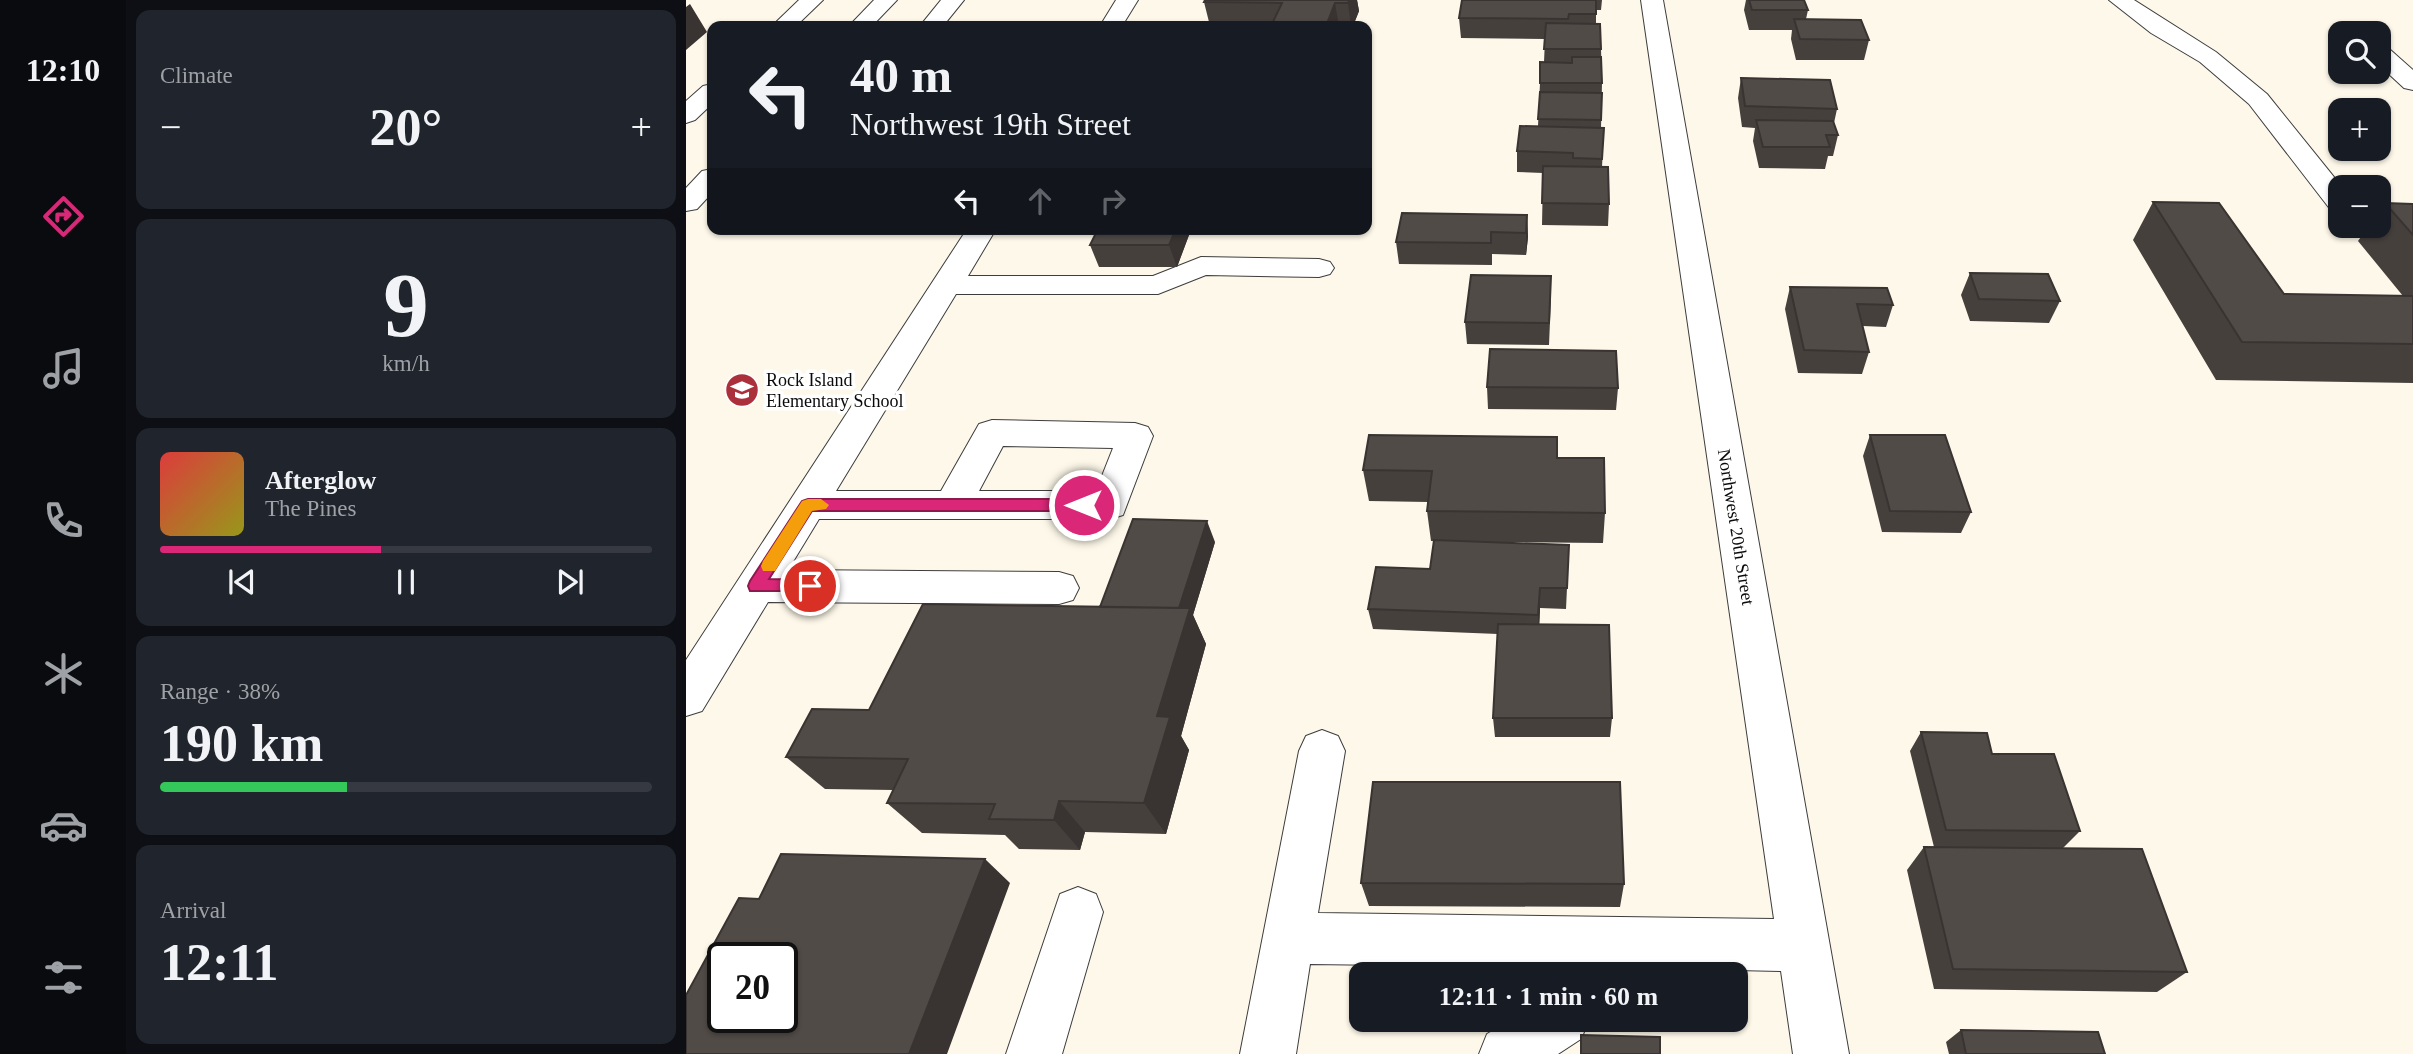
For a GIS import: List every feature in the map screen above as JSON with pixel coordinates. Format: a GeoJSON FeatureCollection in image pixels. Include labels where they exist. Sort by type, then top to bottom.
{"type":"FeatureCollection","features":[{"type":"Feature","properties":{"kind":"street"},"geometry":{"type":"LineString","coordinates":[[789,21],[812,0]]}},
{"type":"Feature","properties":{"kind":"street"},"geometry":{"type":"LineString","coordinates":[[865,21],[886,0]]}},
{"type":"Feature","properties":{"kind":"street"},"geometry":{"type":"LineString","coordinates":[[935,21],[953,0]]}},
{"type":"Feature","properties":{"kind":"street"},"geometry":{"type":"LineString","coordinates":[[1114,21],[1127,0]]}},
{"type":"Feature","properties":{"kind":"street","name":"Northwest 20th Street"},"geometry":{"type":"LineString","coordinates":[[1652,0],[1821,1054]]}},
{"type":"Feature","properties":{"kind":"street"},"geometry":{"type":"LineString","coordinates":[[2120,0],[2159,28],[2208,57],[2258,99],[2328,208]]}},
{"type":"Feature","properties":{"kind":"street"},"geometry":{"type":"LineString","coordinates":[[2391,63],[2413,83]]}},
{"type":"Feature","properties":{"kind":"street"},"geometry":{"type":"LineString","coordinates":[[686,115],[707,96]]}},
{"type":"Feature","properties":{"kind":"street"},"geometry":{"type":"LineString","coordinates":[[695,203],[707,185]]}},
{"type":"Feature","properties":{"kind":"street"},"geometry":{"type":"LineString","coordinates":[[686,697],[977,235]]}},
{"type":"Feature","properties":{"kind":"street"},"geometry":{"type":"LineString","coordinates":[[946,285],[1158,285],[1201,266],[1319,268]]}},
{"type":"Feature","properties":{"kind":"street"},"geometry":{"type":"LineString","coordinates":[[808,505],[953,504]]}},
{"type":"Feature","properties":{"kind":"street"},"geometry":{"type":"LineString","coordinates":[[756,586],[950,606],[1059,588]]}},
{"type":"Feature","properties":{"kind":"street"},"geometry":{"type":"LineString","coordinates":[[1268,1054],[1322,751]]}},
{"type":"Feature","properties":{"kind":"street"},"geometry":{"type":"LineString","coordinates":[[1034,1054],[1079,912]]}},
{"type":"Feature","properties":{"kind":"street"},"geometry":{"type":"LineString","coordinates":[[1288,938],[1803,945]]}},
{"type":"Feature","properties":{"kind":"street"},"geometry":{"type":"LineString","coordinates":[[1656,962],[1685,944]]}},
{"type":"Feature","properties":{"kind":"street"},"geometry":{"type":"LineString","coordinates":[[1507,1054],[1543,1032]]}},
{"type":"Feature","properties":{"kind":"building"},"geometry":{"type":"Polygon","coordinates":[[[1349,0],[1348,3],[1335,3],[1328,21],[1273,21],[1282,3],[1204,2],[1349,0]]]}},
{"type":"Feature","properties":{"kind":"building"},"geometry":{"type":"Polygon","coordinates":[[[1462,0],[1596,0],[1596,14],[1569,14],[1568,19],[1459,18],[1462,0]]]}},
{"type":"Feature","properties":{"kind":"building"},"geometry":{"type":"Polygon","coordinates":[[[1749,0],[1804,0],[1808,10],[1752,10],[1749,0]]]}},
{"type":"Feature","properties":{"kind":"building"},"geometry":{"type":"Polygon","coordinates":[[[1794,19],[1861,20],[1869,40],[1800,39],[1794,19]]]}},
{"type":"Feature","properties":{"kind":"building"},"geometry":{"type":"Polygon","coordinates":[[[1546,23],[1600,24],[1601,49],[1544,49],[1546,23]]]}},
{"type":"Feature","properties":{"kind":"building"},"geometry":{"type":"Polygon","coordinates":[[[1572,57],[1601,57],[1602,83],[1540,83],[1540,62],[1572,63],[1572,57]]]}},
{"type":"Feature","properties":{"kind":"building"},"geometry":{"type":"Polygon","coordinates":[[[1741,78],[1830,80],[1837,109],[1745,106],[1741,78]]]}},
{"type":"Feature","properties":{"kind":"building"},"geometry":{"type":"Polygon","coordinates":[[[1540,92],[1602,93],[1601,120],[1538,119],[1540,92]]]}},
{"type":"Feature","properties":{"kind":"building"},"geometry":{"type":"Polygon","coordinates":[[[1756,120],[1833,121],[1838,135],[1826,135],[1830,147],[1763,147],[1756,120]]]}},
{"type":"Feature","properties":{"kind":"building"},"geometry":{"type":"Polygon","coordinates":[[[1520,126],[1604,128],[1602,159],[1573,158],[1573,153],[1517,151],[1520,126]]]}},
{"type":"Feature","properties":{"kind":"building"},"geometry":{"type":"Polygon","coordinates":[[[1543,166],[1608,167],[1609,204],[1542,203],[1543,166]]]}},
{"type":"Feature","properties":{"kind":"building"},"geometry":{"type":"Polygon","coordinates":[[[2153,202],[2219,203],[2284,294],[2413,296],[2413,344],[2242,342],[2153,202]]]}},
{"type":"Feature","properties":{"kind":"building"},"geometry":{"type":"Polygon","coordinates":[[[2391,203],[2413,204],[2413,235],[2391,210],[2391,203]]]}},
{"type":"Feature","properties":{"kind":"building"},"geometry":{"type":"Polygon","coordinates":[[[1402,213],[1527,215],[1526,233],[1491,232],[1491,243],[1396,242],[1402,213]]]}},
{"type":"Feature","properties":{"kind":"building"},"geometry":{"type":"Polygon","coordinates":[[[1095,235],[1173,235],[1169,245],[1090,245],[1095,235]]]}},
{"type":"Feature","properties":{"kind":"building"},"geometry":{"type":"Polygon","coordinates":[[[1970,273],[2048,274],[2060,301],[1979,299],[1970,273]]]}},
{"type":"Feature","properties":{"kind":"building"},"geometry":{"type":"Polygon","coordinates":[[[1471,275],[1551,276],[1549,323],[1465,322],[1471,275]]]}},
{"type":"Feature","properties":{"kind":"building"},"geometry":{"type":"Polygon","coordinates":[[[1790,287],[1887,288],[1893,305],[1857,304],[1869,352],[1804,350],[1790,287]]]}},
{"type":"Feature","properties":{"kind":"building"},"geometry":{"type":"Polygon","coordinates":[[[1490,349],[1616,351],[1618,388],[1487,387],[1490,349]]]}},
{"type":"Feature","properties":{"kind":"building"},"geometry":{"type":"Polygon","coordinates":[[[1369,435],[1557,437],[1557,458],[1604,458],[1605,513],[1427,511],[1432,471],[1363,470],[1369,435]]]}},
{"type":"Feature","properties":{"kind":"building"},"geometry":{"type":"Polygon","coordinates":[[[1870,435],[1945,435],[1971,512],[1890,511],[1870,435]]]}},
{"type":"Feature","properties":{"kind":"building"},"geometry":{"type":"Polygon","coordinates":[[[1133,519],[1207,521],[1179,608],[1100,607],[1133,519]]]}},
{"type":"Feature","properties":{"kind":"building"},"geometry":{"type":"Polygon","coordinates":[[[1434,540],[1569,545],[1567,588],[1540,588],[1538,615],[1368,609],[1376,567],[1430,569],[1434,540]]]}},
{"type":"Feature","properties":{"kind":"building"},"geometry":{"type":"Polygon","coordinates":[[[923,604],[1190,608],[1157,716],[1170,717],[1144,803],[1059,801],[1054,820],[989,819],[995,804],[887,803],[908,759],[786,757],[812,709],[869,710],[923,604]]]}},
{"type":"Feature","properties":{"kind":"building"},"geometry":{"type":"Polygon","coordinates":[[[1498,624],[1609,625],[1612,718],[1493,718],[1498,624]]]}},
{"type":"Feature","properties":{"kind":"building"},"geometry":{"type":"Polygon","coordinates":[[[1921,732],[1987,733],[1992,754],[2054,754],[2080,831],[1946,830],[1921,732]]]}},
{"type":"Feature","properties":{"kind":"building"},"geometry":{"type":"Polygon","coordinates":[[[1373,782],[1620,782],[1624,884],[1361,883],[1373,782]]]}},
{"type":"Feature","properties":{"kind":"building"},"geometry":{"type":"Polygon","coordinates":[[[1924,847],[2142,849],[2187,972],[1953,969],[1924,847]]]}},
{"type":"Feature","properties":{"kind":"building"},"geometry":{"type":"Polygon","coordinates":[[[781,854],[985,859],[909,1054],[686,1054],[686,995],[707,957],[707,1033],[798,1033],[798,942],[715,942],[739,898],[759,899],[781,854]]]}},
{"type":"Feature","properties":{"kind":"building"},"geometry":{"type":"Polygon","coordinates":[[[1961,1030],[2098,1032],[2105,1054],[1966,1054],[1961,1030]]]}},
{"type":"Feature","properties":{"kind":"building"},"geometry":{"type":"Polygon","coordinates":[[[1581,1035],[1660,1037],[1660,1054],[1581,1054],[1581,1035]]]}},
{"type":"Feature","properties":{"kind":"slow traffic"},"geometry":{"type":"LineString","coordinates":[[769,566],[808,505],[821,505]]}},
{"type":"Feature","properties":{"kind":"place","name":"Rock Island Elementary School"},"geometry":{"type":"Point","coordinates":[742,390]}},
{"type":"Feature","properties":{"kind":"route"},"geometry":{"type":"LineString","coordinates":[[810,586],[756,586],[808,505],[1084,505]]}}]}
